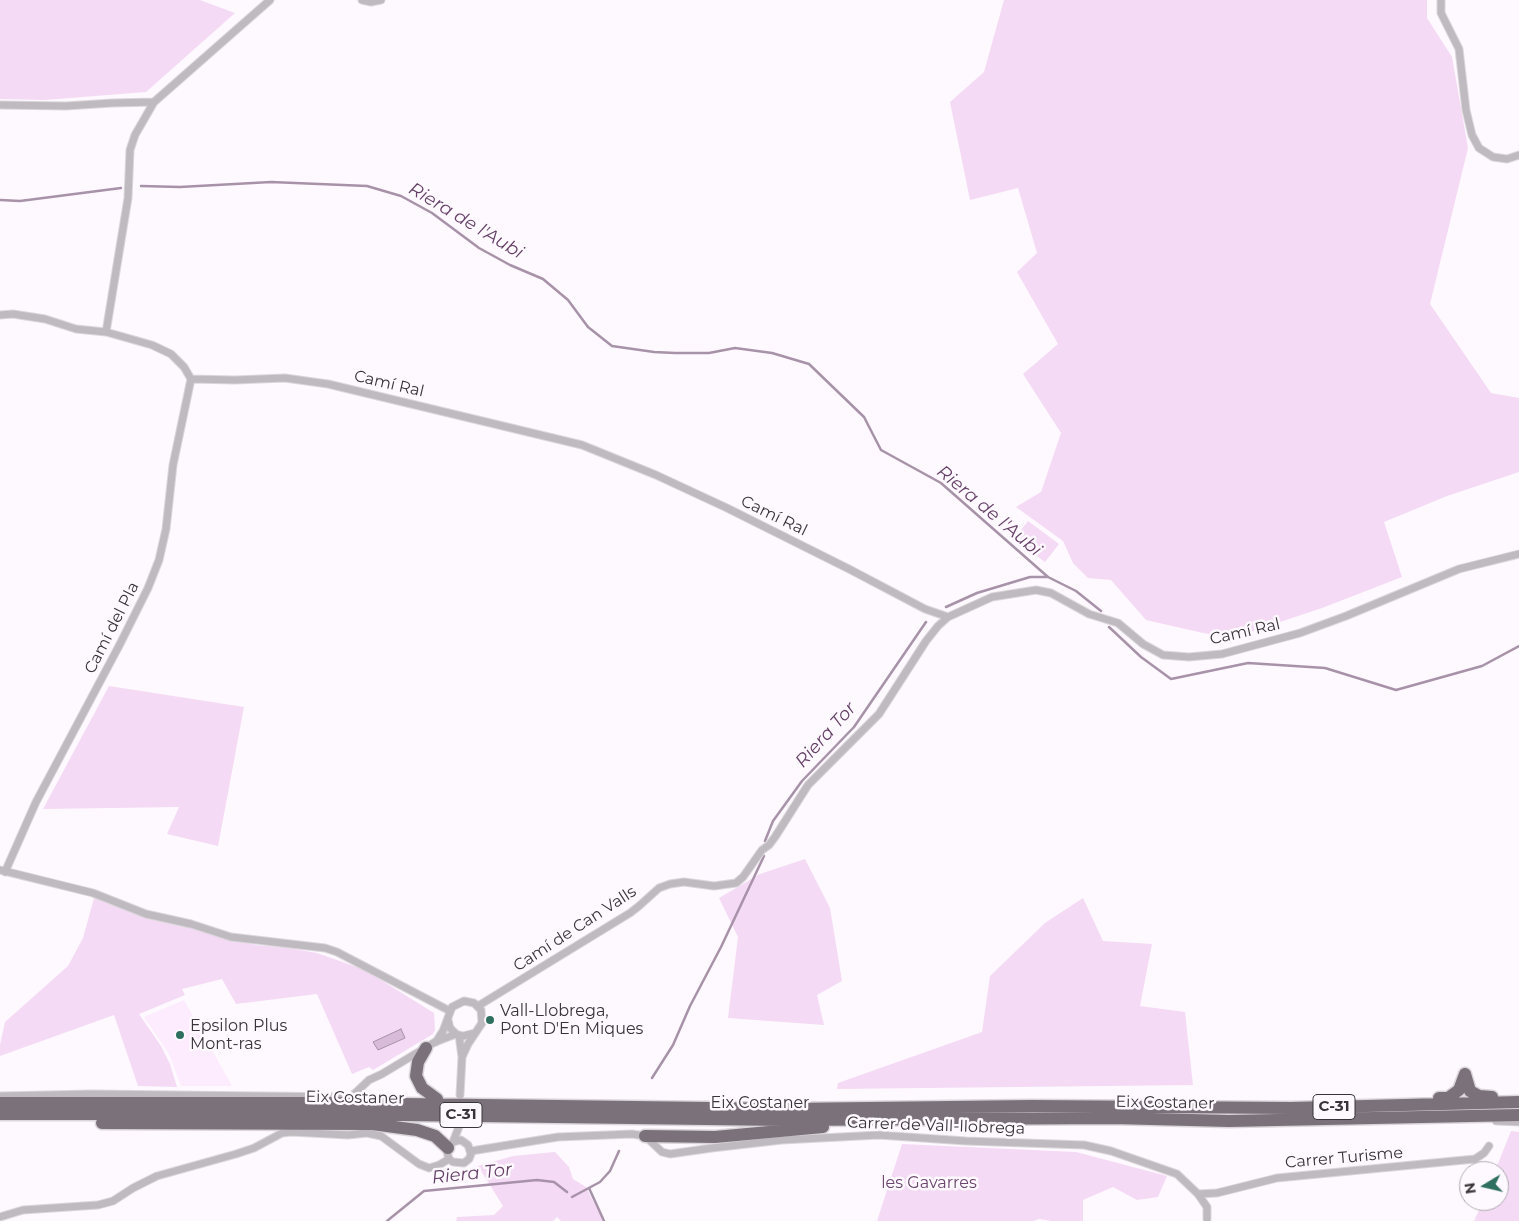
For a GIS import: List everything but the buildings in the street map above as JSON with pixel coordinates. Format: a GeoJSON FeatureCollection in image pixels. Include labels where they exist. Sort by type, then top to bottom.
{"type":"FeatureCollection","features":[{"type":"Feature","properties":{"kind":"highway"},"geometry":{"type":"LineString","coordinates":[[431,1045],[418,1062],[416,1076],[422,1088],[437,1099]]}},
{"type":"Feature","properties":{"kind":"highway"},"geometry":{"type":"LineString","coordinates":[[1313,1108],[1343,1101],[1448,1098],[1459,1090],[1465,1074],[1470,1091],[1479,1096],[1519,1098]]}},
{"type":"Feature","properties":{"kind":"highway"},"geometry":{"type":"LineString","coordinates":[[352,1097],[500,1101],[560,1107]]}},
{"type":"Feature","properties":{"kind":"highway","name":"C-31"},"geometry":{"type":"LineString","coordinates":[[0,1103],[327,1103],[787,1109],[1032,1106],[1313,1108],[1519,1102]]}},
{"type":"Feature","properties":{"kind":"highway","name":"Eix Costaner"},"geometry":{"type":"LineString","coordinates":[[0,1114],[328,1114],[783,1120],[1113,1118],[1229,1121],[1519,1115]]}},
{"type":"Feature","properties":{"kind":"highway"},"geometry":{"type":"LineString","coordinates":[[645,1136],[715,1137],[834,1125],[906,1124],[922,1119]]}},
{"type":"Feature","properties":{"kind":"highway"},"geometry":{"type":"LineString","coordinates":[[1229,1121],[1296,1125],[1488,1121]]}},
{"type":"Feature","properties":{"kind":"highway"},"geometry":{"type":"LineString","coordinates":[[0,1122],[372,1124],[417,1130],[434,1136],[450,1150]]}},
{"type":"Feature","properties":{"kind":"street"},"geometry":{"type":"LineString","coordinates":[[106,332],[128,198],[130,150],[135,135],[154,102],[270,0]]}},
{"type":"Feature","properties":{"kind":"street"},"geometry":{"type":"LineString","coordinates":[[362,0],[371,2],[381,0]]}},
{"type":"Feature","properties":{"kind":"street"},"geometry":{"type":"LineString","coordinates":[[1441,0],[1441,13],[1459,49],[1466,110],[1472,135],[1479,148],[1493,157],[1506,159],[1519,155]]}},
{"type":"Feature","properties":{"kind":"street"},"geometry":{"type":"LineString","coordinates":[[0,105],[66,106],[154,102]]}},
{"type":"Feature","properties":{"kind":"street"},"geometry":{"type":"LineString","coordinates":[[0,315],[13,314],[45,319],[76,329],[106,332],[152,345],[171,354],[184,367],[191,379]]}},
{"type":"Feature","properties":{"kind":"street","name":"Camí Ral"},"geometry":{"type":"LineString","coordinates":[[191,379],[201,381],[285,378],[328,384],[582,445],[727,508],[924,609],[948,617],[992,597],[1036,590],[1051,594],[1089,614],[1118,623],[1142,644],[1163,655],[1189,657],[1222,654],[1300,633],[1459,569],[1519,554]]}},
{"type":"Feature","properties":{"kind":"street","name":"Camí del Pla"},"geometry":{"type":"LineString","coordinates":[[3,871],[36,802],[148,588],[156,567],[166,529],[173,465],[191,379]]}},
{"type":"Feature","properties":{"kind":"street","name":"Camí de Can Valls"},"geometry":{"type":"LineString","coordinates":[[478,1006],[630,913],[659,888],[684,882],[714,886],[736,883],[744,876],[762,850],[776,837],[808,784],[879,714],[926,641],[948,617]]}},
{"type":"Feature","properties":{"kind":"street"},"geometry":{"type":"LineString","coordinates":[[3,871],[93,893],[146,914],[191,924],[231,937],[325,948],[337,952],[450,1011]]}},
{"type":"Feature","properties":{"kind":"street"},"geometry":{"type":"LineString","coordinates":[[431,1045],[456,1004],[469,1001],[478,1006],[483,1019],[462,1057]]}},
{"type":"Feature","properties":{"kind":"street"},"geometry":{"type":"LineString","coordinates":[[448,1020],[450,1028],[457,1034],[468,1036],[475,1034]]}},
{"type":"Feature","properties":{"kind":"street"},"geometry":{"type":"LineString","coordinates":[[0,1096],[91,1094],[352,1097],[369,1080],[431,1045],[457,1034]]}},
{"type":"Feature","properties":{"kind":"street"},"geometry":{"type":"LineString","coordinates":[[457,1034],[462,1057],[460,1095]]}},
{"type":"Feature","properties":{"kind":"street"},"geometry":{"type":"LineString","coordinates":[[1488,1121],[1519,1122]]}},
{"type":"Feature","properties":{"kind":"street"},"geometry":{"type":"LineString","coordinates":[[460,1124],[465,1142],[471,1151],[469,1159],[464,1163],[456,1164],[450,1150],[460,1124]]}},
{"type":"Feature","properties":{"kind":"street"},"geometry":{"type":"LineString","coordinates":[[0,1217],[23,1210],[98,1205],[113,1201],[157,1176],[254,1148],[282,1133],[367,1133],[381,1136],[419,1164],[429,1168],[439,1165],[460,1140],[465,1142]]}},
{"type":"Feature","properties":{"kind":"street"},"geometry":{"type":"LineString","coordinates":[[471,1151],[573,1136],[632,1134],[645,1136],[662,1152]]}},
{"type":"Feature","properties":{"kind":"street","name":"Carrer de Vall-llobrega"},"geometry":{"type":"LineString","coordinates":[[662,1152],[670,1154],[782,1140],[879,1135],[966,1142],[1084,1145],[1126,1155],[1177,1174],[1198,1194]]}},
{"type":"Feature","properties":{"kind":"street"},"geometry":{"type":"LineString","coordinates":[[662,1152],[660,1147],[661,1141],[665,1137]]}},
{"type":"Feature","properties":{"kind":"street","name":"Carrer Turisme"},"geometry":{"type":"LineString","coordinates":[[1198,1194],[1217,1193],[1277,1178],[1305,1174],[1416,1166],[1475,1159],[1484,1153],[1489,1146]]}},
{"type":"Feature","properties":{"kind":"street"},"geometry":{"type":"LineString","coordinates":[[1198,1194],[1207,1207],[1207,1219]]}},
{"type":"Feature","properties":{"kind":"shaded area","name":"Epsilon Plus Mont-ras"},"geometry":{"type":"Polygon","coordinates":[[[184,1000],[232,1086],[181,1086],[169,1054],[144,1017],[184,1000]]]}},
{"type":"Feature","properties":{"kind":"shaded area"},"geometry":{"type":"Polygon","coordinates":[[[401,1029],[405,1038],[378,1050],[373,1042],[401,1029]]]}},
{"type":"Feature","properties":{"kind":"green space"},"geometry":{"type":"Polygon","coordinates":[[[0,0],[200,0],[235,13],[146,92],[45,100],[0,99],[0,0]]]}},
{"type":"Feature","properties":{"kind":"green space"},"geometry":{"type":"Polygon","coordinates":[[[1004,0],[1427,0],[1427,18],[1452,57],[1468,148],[1430,304],[1491,393],[1519,398],[1519,472],[1447,496],[1384,522],[1402,577],[1322,608],[1232,638],[1203,633],[1146,620],[1111,580],[1088,578],[1073,563],[1063,541],[1016,507],[1041,492],[1061,433],[1023,374],[1058,344],[1017,272],[1037,253],[1018,188],[970,200],[950,102],[984,72],[1004,0]]]}},
{"type":"Feature","properties":{"kind":"green space"},"geometry":{"type":"Polygon","coordinates":[[[1028,521],[1059,544],[1045,562],[1014,539],[1028,521]]]}},
{"type":"Feature","properties":{"kind":"green space"},"geometry":{"type":"Polygon","coordinates":[[[109,686],[244,707],[218,846],[167,834],[179,807],[43,809],[109,686]]]}},
{"type":"Feature","properties":{"kind":"green space"},"geometry":{"type":"Polygon","coordinates":[[[805,859],[830,908],[842,981],[817,995],[824,1025],[728,1018],[738,937],[719,898],[760,874],[805,859]]]}},
{"type":"Feature","properties":{"kind":"green space"},"geometry":{"type":"Polygon","coordinates":[[[94,898],[256,945],[283,947],[317,953],[365,970],[434,1013],[435,1030],[433,1034],[373,1070],[369,1067],[352,1074],[317,994],[236,1004],[222,979],[182,989],[185,995],[139,1014],[161,1046],[170,1064],[177,1087],[138,1086],[114,1015],[0,1056],[0,1045],[5,1022],[68,966],[83,938],[94,898]]]}},
{"type":"Feature","properties":{"kind":"green space"},"geometry":{"type":"Polygon","coordinates":[[[1083,898],[1103,941],[1152,944],[1140,1006],[1185,1012],[1193,1085],[837,1089],[838,1083],[982,1032],[990,976],[1045,923],[1083,898]]]}},
{"type":"Feature","properties":{"kind":"green space"},"geometry":{"type":"Polygon","coordinates":[[[1511,1131],[1519,1132],[1519,1221],[1474,1221],[1478,1211],[1509,1211],[1509,1161],[1499,1161],[1511,1131]]]}},
{"type":"Feature","properties":{"kind":"green space","name":"les Gavarres"},"geometry":{"type":"Polygon","coordinates":[[[902,1144],[1076,1152],[1167,1176],[1158,1197],[1137,1200],[1113,1187],[1083,1200],[1083,1221],[1039,1219],[1033,1221],[877,1221],[902,1144]]]}},
{"type":"Feature","properties":{"kind":"green space"},"geometry":{"type":"Polygon","coordinates":[[[555,1152],[569,1167],[573,1179],[586,1187],[603,1221],[561,1221],[557,1217],[553,1221],[456,1221],[457,1217],[494,1215],[503,1206],[478,1166],[513,1156],[555,1152]]]}},
{"type":"Feature","properties":{"kind":"waterway","name":"Riera de l'Aubi"},"geometry":{"type":"LineString","coordinates":[[141,186],[180,187],[271,182],[367,186],[401,196],[432,213],[479,248],[510,265],[543,279],[568,300],[588,327],[612,346],[675,353],[709,353],[735,348],[772,353],[809,364],[864,417],[881,450],[941,483],[1048,577],[1076,591],[1101,611]]}},
{"type":"Feature","properties":{"kind":"waterway","name":"Riera de l'Aubi"},"geometry":{"type":"LineString","coordinates":[[0,200],[20,201],[121,188]]}},
{"type":"Feature","properties":{"kind":"waterway","name":"Riera Tor"},"geometry":{"type":"LineString","coordinates":[[946,607],[977,593],[1030,577],[1048,577]]}},
{"type":"Feature","properties":{"kind":"waterway","name":"Riera Tor"},"geometry":{"type":"LineString","coordinates":[[765,841],[773,821],[802,781],[854,727],[926,622]]}},
{"type":"Feature","properties":{"kind":"waterway","name":"Riera de l'Aubi"},"geometry":{"type":"LineString","coordinates":[[1109,627],[1141,657],[1171,679],[1248,663],[1325,668],[1396,690],[1482,666],[1519,646]]}},
{"type":"Feature","properties":{"kind":"waterway","name":"Riera Tor"},"geometry":{"type":"LineString","coordinates":[[652,1078],[673,1045],[690,1006],[721,947],[764,856]]}},
{"type":"Feature","properties":{"kind":"waterway","name":"Riera Tor"},"geometry":{"type":"LineString","coordinates":[[572,1197],[600,1182],[610,1171],[619,1151]]}},
{"type":"Feature","properties":{"kind":"waterway","name":"Riera Tor"},"geometry":{"type":"LineString","coordinates":[[387,1221],[424,1191],[537,1180],[554,1182],[567,1192]]}},
{"type":"Feature","properties":{"kind":"waterway"},"geometry":{"type":"LineString","coordinates":[[589,1188],[604,1221]]}},
{"type":"Feature","properties":{"kind":"place","name":"Vall-Llobrega, Pont D'En Miques"},"geometry":{"type":"Point","coordinates":[490,1020]}},
{"type":"Feature","properties":{"kind":"place","name":"Epsilon Plus Mont-ras"},"geometry":{"type":"Point","coordinates":[180,1035]}}]}
